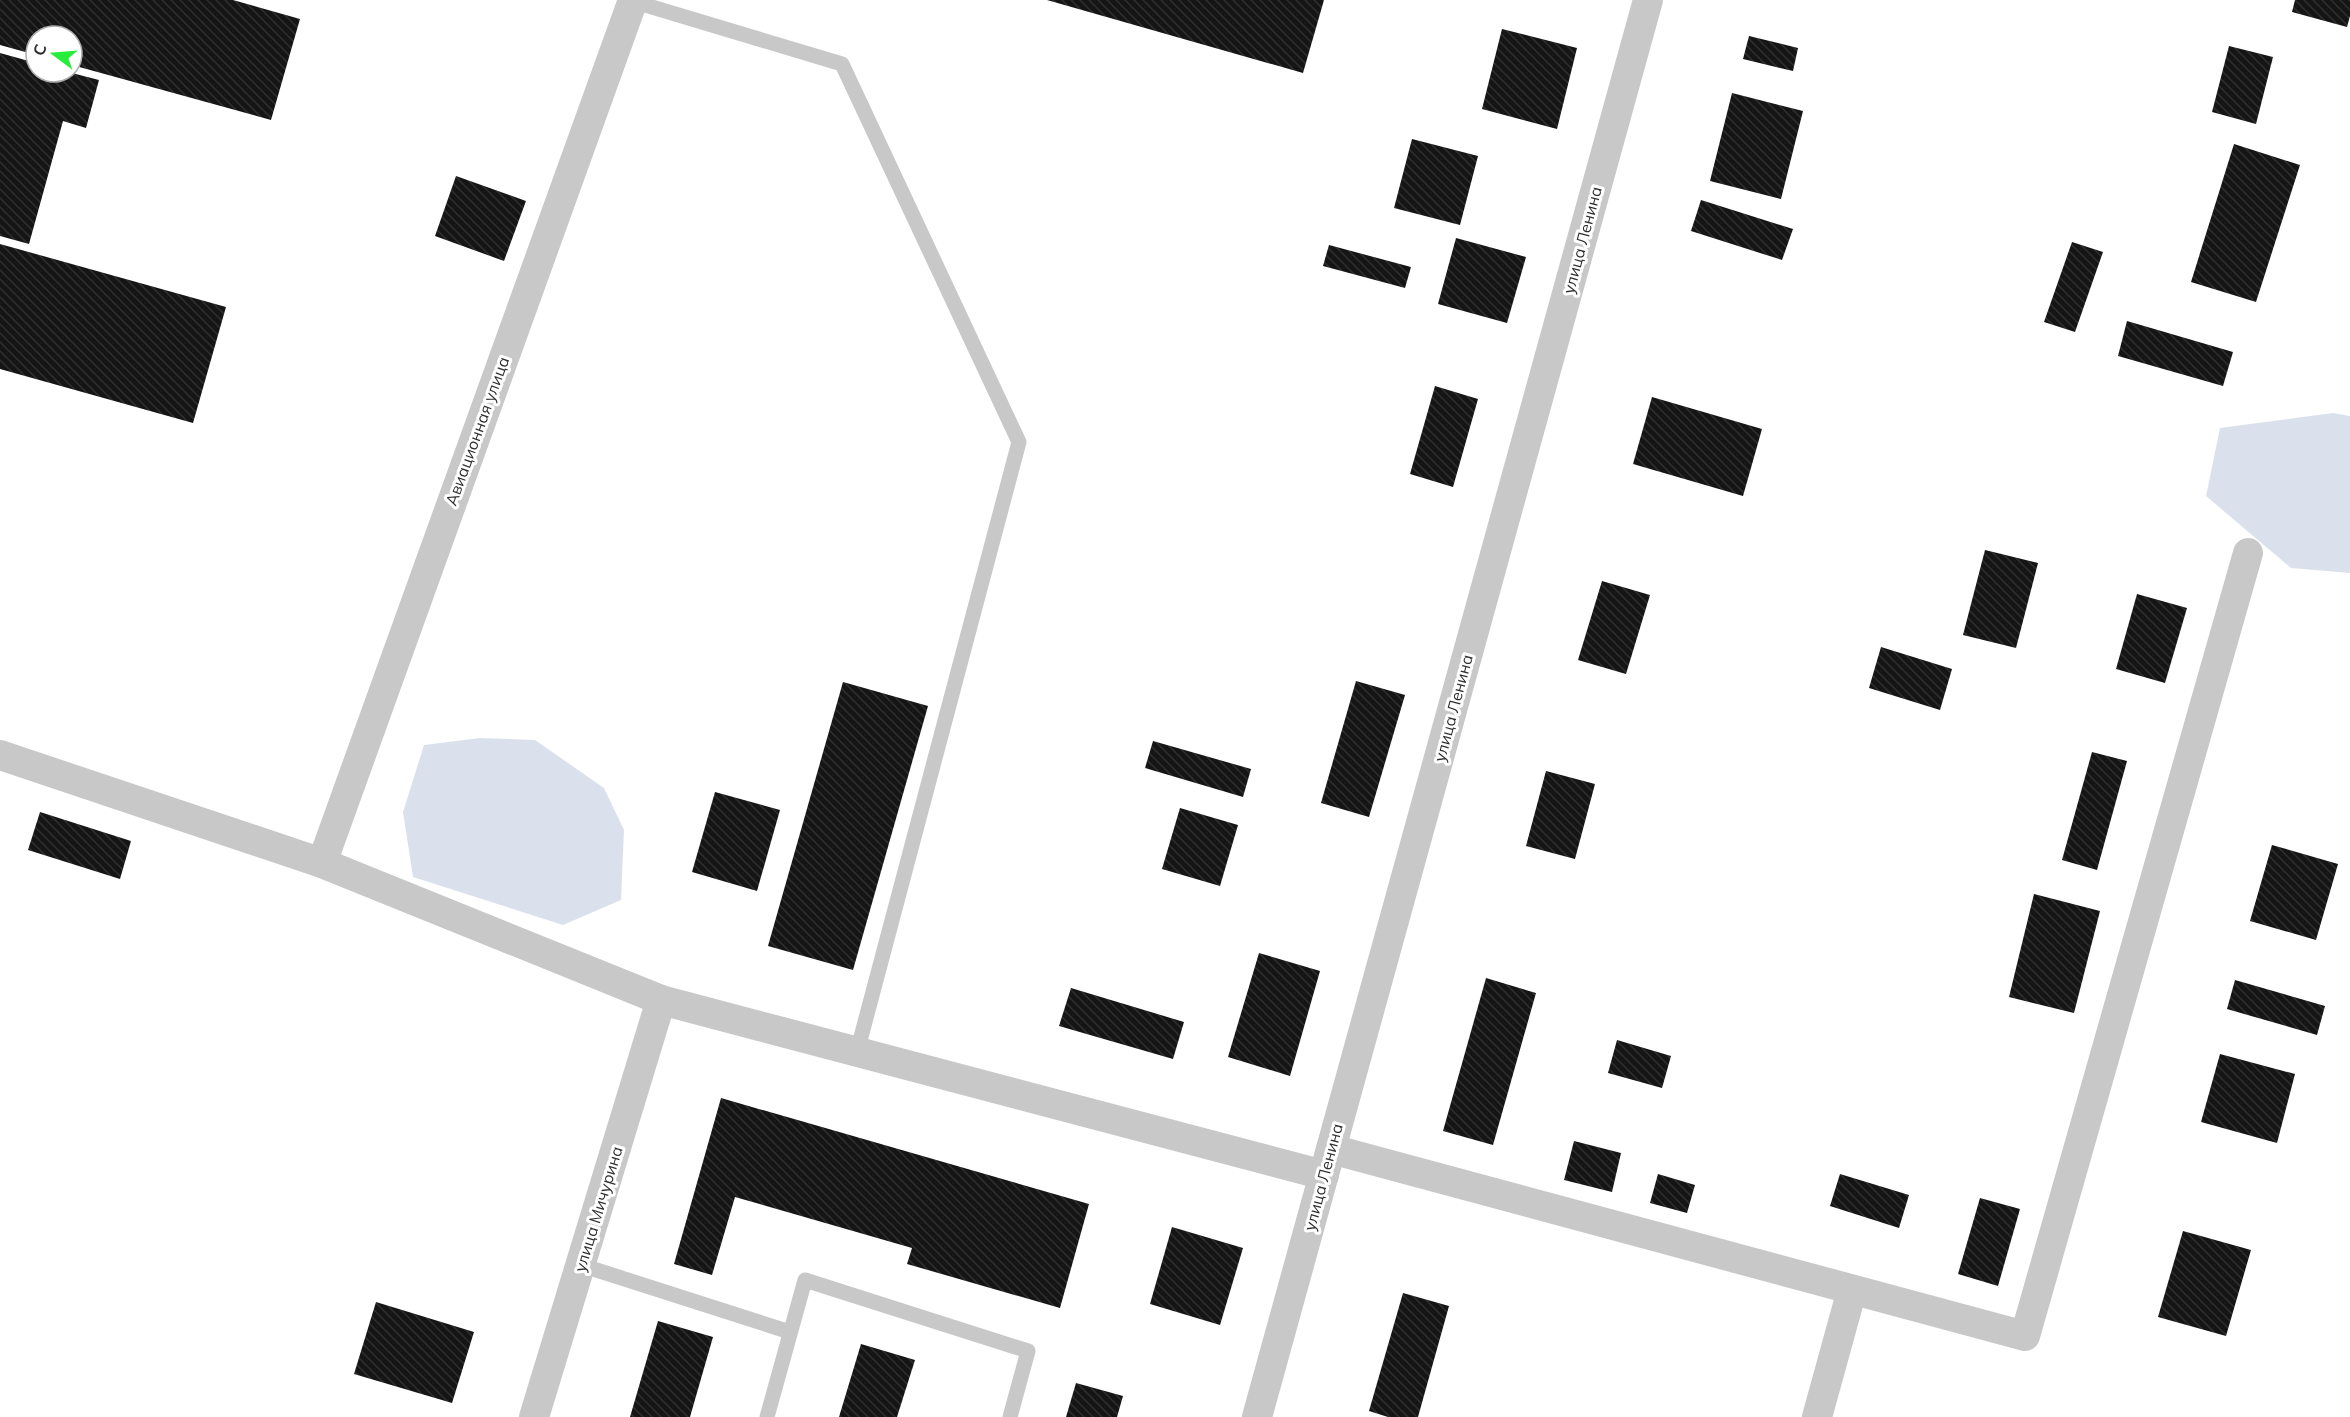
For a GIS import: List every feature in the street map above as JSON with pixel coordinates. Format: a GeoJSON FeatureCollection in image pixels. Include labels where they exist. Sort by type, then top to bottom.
{"type":"FeatureCollection","features":[{"type":"Feature","properties":{"kind":"street","name":"улица Ленина"},"geometry":{"type":"LineString","coordinates":[[1257,1417],[1648,0]]}},
{"type":"Feature","properties":{"kind":"street","name":"Авиационная улица"},"geometry":{"type":"LineString","coordinates":[[322,862],[633,1]]}},
{"type":"Feature","properties":{"kind":"street"},"geometry":{"type":"LineString","coordinates":[[0,755],[322,862],[661,1000],[857,1052],[1328,1162],[1852,1290],[2025,1336],[2248,553]]}},
{"type":"Feature","properties":{"kind":"street","name":"улица Мичурина"},"geometry":{"type":"LineString","coordinates":[[534,1417],[661,1000]]}},
{"type":"Feature","properties":{"kind":"street"},"geometry":{"type":"LineString","coordinates":[[1817,1417],[1852,1290]]}},
{"type":"Feature","properties":{"kind":"lane"},"geometry":{"type":"LineString","coordinates":[[633,1],[842,64],[1019,442],[857,1052]]}},
{"type":"Feature","properties":{"kind":"lane"},"geometry":{"type":"LineString","coordinates":[[581,1265],[790,1332]]}},
{"type":"Feature","properties":{"kind":"lane"},"geometry":{"type":"LineString","coordinates":[[767,1417],[805,1280],[1028,1352],[1010,1417]]}},
{"type":"Feature","properties":{"kind":"shaded area"},"geometry":{"type":"Polygon","coordinates":[[[2333,413],[2350,416],[2350,573],[2291,568],[2206,496],[2220,428],[2333,413]]]}},
{"type":"Feature","properties":{"kind":"shaded area"},"geometry":{"type":"Polygon","coordinates":[[[480,738],[535,740],[604,788],[624,830],[621,900],[563,925],[413,877],[403,812],[424,745],[480,738]]]}},
{"type":"Feature","properties":{"kind":"building"},"geometry":{"type":"Polygon","coordinates":[[[0,0],[233,0],[300,19],[271,120],[84,68],[84,24],[24,24],[24,52],[0,45],[0,0]]]}},
{"type":"Feature","properties":{"kind":"building"},"geometry":{"type":"Polygon","coordinates":[[[1047,0],[1324,0],[1303,73],[1047,0]]]}},
{"type":"Feature","properties":{"kind":"building"},"geometry":{"type":"Polygon","coordinates":[[[2295,0],[2350,0],[2347,27],[2292,12],[2295,0]]]}},
{"type":"Feature","properties":{"kind":"building"},"geometry":{"type":"Polygon","coordinates":[[[1502,29],[1577,48],[1557,129],[1482,109],[1502,29]]]}},
{"type":"Feature","properties":{"kind":"building"},"geometry":{"type":"Polygon","coordinates":[[[1749,36],[1798,48],[1793,71],[1743,59],[1749,36]]]}},
{"type":"Feature","properties":{"kind":"building"},"geometry":{"type":"Polygon","coordinates":[[[2229,46],[2273,57],[2256,124],[2212,112],[2229,46]]]}},
{"type":"Feature","properties":{"kind":"building"},"geometry":{"type":"Polygon","coordinates":[[[0,53],[24,60],[24,84],[84,84],[84,76],[99,80],[86,128],[63,121],[29,244],[0,236],[0,53]]]}},
{"type":"Feature","properties":{"kind":"building"},"geometry":{"type":"Polygon","coordinates":[[[1732,93],[1803,111],[1781,199],[1710,181],[1732,93]]]}},
{"type":"Feature","properties":{"kind":"building"},"geometry":{"type":"Polygon","coordinates":[[[1412,139],[1478,156],[1460,225],[1394,208],[1412,139]]]}},
{"type":"Feature","properties":{"kind":"building"},"geometry":{"type":"Polygon","coordinates":[[[2234,144],[2300,165],[2256,302],[2191,282],[2234,144]]]}},
{"type":"Feature","properties":{"kind":"building"},"geometry":{"type":"Polygon","coordinates":[[[456,176],[526,201],[504,261],[435,236],[456,176]]]}},
{"type":"Feature","properties":{"kind":"building"},"geometry":{"type":"Polygon","coordinates":[[[1701,200],[1793,229],[1782,260],[1691,231],[1701,200]]]}},
{"type":"Feature","properties":{"kind":"building"},"geometry":{"type":"Polygon","coordinates":[[[1456,238],[1526,257],[1507,323],[1438,304],[1456,238]]]}},
{"type":"Feature","properties":{"kind":"building"},"geometry":{"type":"Polygon","coordinates":[[[2072,242],[2103,252],[2075,332],[2044,322],[2072,242]]]}},
{"type":"Feature","properties":{"kind":"building"},"geometry":{"type":"Polygon","coordinates":[[[0,244],[226,307],[193,423],[0,369],[0,244]]]}},
{"type":"Feature","properties":{"kind":"building"},"geometry":{"type":"Polygon","coordinates":[[[1329,245],[1411,267],[1405,288],[1323,266],[1329,245]]]}},
{"type":"Feature","properties":{"kind":"building"},"geometry":{"type":"Polygon","coordinates":[[[2127,321],[2233,352],[2223,386],[2118,356],[2127,321]]]}},
{"type":"Feature","properties":{"kind":"building"},"geometry":{"type":"Polygon","coordinates":[[[1435,386],[1478,399],[1453,487],[1410,474],[1435,386]]]}},
{"type":"Feature","properties":{"kind":"building"},"geometry":{"type":"Polygon","coordinates":[[[1652,397],[1762,429],[1743,496],[1633,464],[1652,397]]]}},
{"type":"Feature","properties":{"kind":"building"},"geometry":{"type":"Polygon","coordinates":[[[1985,550],[2038,563],[2016,648],[1963,635],[1985,550]]]}},
{"type":"Feature","properties":{"kind":"building"},"geometry":{"type":"Polygon","coordinates":[[[1602,581],[1650,595],[1626,674],[1578,660],[1602,581]]]}},
{"type":"Feature","properties":{"kind":"building"},"geometry":{"type":"Polygon","coordinates":[[[2137,594],[2187,608],[2165,683],[2116,669],[2137,594]]]}},
{"type":"Feature","properties":{"kind":"building"},"geometry":{"type":"Polygon","coordinates":[[[1881,647],[1952,669],[1940,710],[1869,688],[1881,647]]]}},
{"type":"Feature","properties":{"kind":"building"},"geometry":{"type":"Polygon","coordinates":[[[1356,681],[1405,695],[1369,817],[1321,803],[1356,681]]]}},
{"type":"Feature","properties":{"kind":"building"},"geometry":{"type":"Polygon","coordinates":[[[843,682],[928,706],[853,970],[768,946],[843,682]]]}},
{"type":"Feature","properties":{"kind":"building"},"geometry":{"type":"Polygon","coordinates":[[[1153,741],[1251,769],[1243,797],[1145,768],[1153,741]]]}},
{"type":"Feature","properties":{"kind":"building"},"geometry":{"type":"Polygon","coordinates":[[[2092,752],[2127,761],[2097,870],[2062,860],[2092,752]]]}},
{"type":"Feature","properties":{"kind":"building"},"geometry":{"type":"Polygon","coordinates":[[[1546,771],[1595,784],[1575,859],[1526,846],[1546,771]]]}},
{"type":"Feature","properties":{"kind":"building"},"geometry":{"type":"Polygon","coordinates":[[[715,792],[780,810],[757,891],[692,872],[715,792]]]}},
{"type":"Feature","properties":{"kind":"building"},"geometry":{"type":"Polygon","coordinates":[[[1180,808],[1238,825],[1220,886],[1162,869],[1180,808]]]}},
{"type":"Feature","properties":{"kind":"building"},"geometry":{"type":"Polygon","coordinates":[[[40,812],[131,841],[120,879],[28,850],[40,812]]]}},
{"type":"Feature","properties":{"kind":"building"},"geometry":{"type":"Polygon","coordinates":[[[2272,845],[2338,864],[2316,940],[2250,921],[2272,845]]]}},
{"type":"Feature","properties":{"kind":"building"},"geometry":{"type":"Polygon","coordinates":[[[2034,894],[2100,911],[2074,1013],[2009,997],[2034,894]]]}},
{"type":"Feature","properties":{"kind":"building"},"geometry":{"type":"Polygon","coordinates":[[[1259,953],[1320,971],[1290,1076],[1228,1057],[1259,953]]]}},
{"type":"Feature","properties":{"kind":"building"},"geometry":{"type":"Polygon","coordinates":[[[1486,978],[1536,993],[1493,1145],[1443,1131],[1486,978]]]}},
{"type":"Feature","properties":{"kind":"building"},"geometry":{"type":"Polygon","coordinates":[[[2235,980],[2325,1006],[2317,1035],[2227,1009],[2235,980]]]}},
{"type":"Feature","properties":{"kind":"building"},"geometry":{"type":"Polygon","coordinates":[[[1071,988],[1184,1022],[1173,1059],[1059,1026],[1071,988]]]}},
{"type":"Feature","properties":{"kind":"building"},"geometry":{"type":"Polygon","coordinates":[[[1617,1040],[1671,1056],[1662,1088],[1608,1073],[1617,1040]]]}},
{"type":"Feature","properties":{"kind":"building"},"geometry":{"type":"Polygon","coordinates":[[[2220,1054],[2295,1074],[2277,1143],[2201,1122],[2220,1054]]]}},
{"type":"Feature","properties":{"kind":"building"},"geometry":{"type":"Polygon","coordinates":[[[721,1098],[1089,1204],[1060,1308],[907,1264],[912,1248],[735,1197],[712,1275],[674,1264],[721,1098]]]}},
{"type":"Feature","properties":{"kind":"building"},"geometry":{"type":"Polygon","coordinates":[[[1574,1141],[1621,1153],[1612,1192],[1564,1180],[1574,1141]]]}},
{"type":"Feature","properties":{"kind":"building"},"geometry":{"type":"Polygon","coordinates":[[[1658,1174],[1695,1185],[1687,1213],[1650,1203],[1658,1174]]]}},
{"type":"Feature","properties":{"kind":"building"},"geometry":{"type":"Polygon","coordinates":[[[1840,1174],[1909,1195],[1899,1228],[1830,1206],[1840,1174]]]}},
{"type":"Feature","properties":{"kind":"building"},"geometry":{"type":"Polygon","coordinates":[[[1980,1198],[2020,1209],[1998,1286],[1958,1274],[1980,1198]]]}},
{"type":"Feature","properties":{"kind":"building"},"geometry":{"type":"Polygon","coordinates":[[[1172,1227],[1243,1248],[1220,1325],[1150,1304],[1172,1227]]]}},
{"type":"Feature","properties":{"kind":"building"},"geometry":{"type":"Polygon","coordinates":[[[2183,1231],[2251,1250],[2226,1336],[2158,1317],[2183,1231]]]}},
{"type":"Feature","properties":{"kind":"building"},"geometry":{"type":"Polygon","coordinates":[[[1403,1293],[1449,1306],[1418,1417],[1388,1417],[1369,1411],[1403,1293]]]}},
{"type":"Feature","properties":{"kind":"building"},"geometry":{"type":"Polygon","coordinates":[[[376,1302],[474,1332],[452,1403],[354,1374],[376,1302]]]}},
{"type":"Feature","properties":{"kind":"building"},"geometry":{"type":"Polygon","coordinates":[[[658,1321],[713,1337],[690,1417],[630,1417],[658,1321]]]}},
{"type":"Feature","properties":{"kind":"building"},"geometry":{"type":"Polygon","coordinates":[[[861,1344],[915,1360],[897,1417],[839,1417],[861,1344]]]}},
{"type":"Feature","properties":{"kind":"building"},"geometry":{"type":"Polygon","coordinates":[[[1076,1383],[1123,1396],[1117,1417],[1066,1417],[1076,1383]]]}}]}
